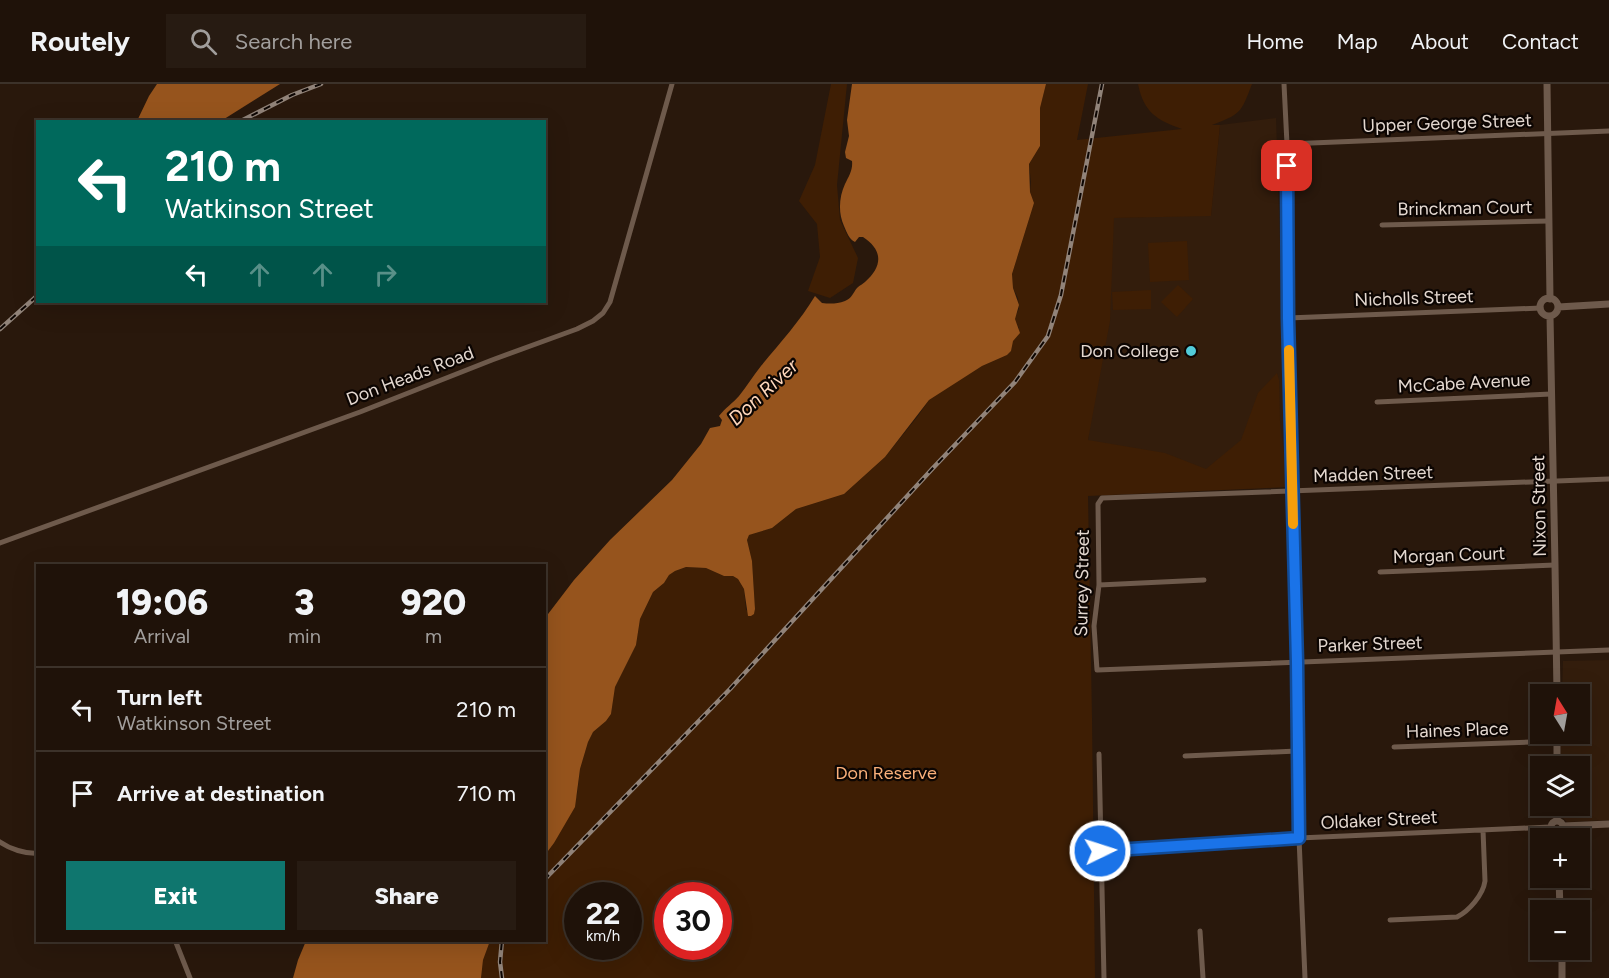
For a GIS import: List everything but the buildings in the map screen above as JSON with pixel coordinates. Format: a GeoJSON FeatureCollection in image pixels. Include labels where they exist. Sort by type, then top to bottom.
{"type":"FeatureCollection","features":[{"type":"Feature","properties":{"kind":"street","name":"Don Heads Road"},"geometry":{"type":"LineString","coordinates":[[0,543],[360,412],[593,321],[603,313],[610,302],[672,84]]}},
{"type":"Feature","properties":{"kind":"street"},"geometry":{"type":"LineString","coordinates":[[1284,84],[1287,144],[1288,318],[1299,838],[1305,978]]}},
{"type":"Feature","properties":{"kind":"street"},"geometry":{"type":"LineString","coordinates":[[1547,84],[1550,299]]}},
{"type":"Feature","properties":{"kind":"street","name":"Upper George Street"},"geometry":{"type":"LineString","coordinates":[[1287,144],[1609,131]]}},
{"type":"Feature","properties":{"kind":"street","name":"Brinckman Court"},"geometry":{"type":"LineString","coordinates":[[1382,225],[1549,220]]}},
{"type":"Feature","properties":{"kind":"street"},"geometry":{"type":"LineString","coordinates":[[1550,299],[1555,300],[1558,307],[1557,313],[1550,316],[1544,314],[1541,308],[1542,302],[1550,299]]}},
{"type":"Feature","properties":{"kind":"street"},"geometry":{"type":"LineString","coordinates":[[1558,307],[1609,304]]}},
{"type":"Feature","properties":{"kind":"street","name":"Nicholls Street"},"geometry":{"type":"LineString","coordinates":[[1288,318],[1541,308]]}},
{"type":"Feature","properties":{"kind":"street","name":"Nixon Street"},"geometry":{"type":"LineString","coordinates":[[1550,316],[1557,684]]}},
{"type":"Feature","properties":{"kind":"street","name":"McCabe Avenue"},"geometry":{"type":"LineString","coordinates":[[1377,402],[1551,394]]}},
{"type":"Feature","properties":{"kind":"street","name":"Madden Street"},"geometry":{"type":"LineString","coordinates":[[1102,498],[1609,479]]}},
{"type":"Feature","properties":{"kind":"street","name":"Surrey Street"},"geometry":{"type":"LineString","coordinates":[[1097,670],[1094,626],[1099,585],[1098,504],[1102,498]]}},
{"type":"Feature","properties":{"kind":"street","name":"Morgan Court"},"geometry":{"type":"LineString","coordinates":[[1380,573],[1556,565]]}},
{"type":"Feature","properties":{"kind":"street"},"geometry":{"type":"LineString","coordinates":[[1099,585],[1204,580]]}},
{"type":"Feature","properties":{"kind":"street","name":"Parker Street"},"geometry":{"type":"LineString","coordinates":[[1097,670],[1609,650]]}},
{"type":"Feature","properties":{"kind":"street","name":"Haines Place"},"geometry":{"type":"LineString","coordinates":[[1394,747],[1530,739]]}},
{"type":"Feature","properties":{"kind":"street"},"geometry":{"type":"LineString","coordinates":[[1185,756],[1297,752]]}},
{"type":"Feature","properties":{"kind":"street"},"geometry":{"type":"LineString","coordinates":[[1099,753],[1104,978]]}},
{"type":"Feature","properties":{"kind":"street"},"geometry":{"type":"LineString","coordinates":[[1557,820],[1563,826],[1609,824]]}},
{"type":"Feature","properties":{"kind":"street"},"geometry":{"type":"LineString","coordinates":[[1550,827],[1552,822],[1557,820]]}},
{"type":"Feature","properties":{"kind":"street","name":"Oldaker Street"},"geometry":{"type":"LineString","coordinates":[[1100,851],[1299,838],[1550,827]]}},
{"type":"Feature","properties":{"kind":"street"},"geometry":{"type":"LineString","coordinates":[[1390,920],[1457,917],[1463,914],[1484,887],[1483,830]]}},
{"type":"Feature","properties":{"kind":"street"},"geometry":{"type":"LineString","coordinates":[[0,843],[22,852],[36,853]]}},
{"type":"Feature","properties":{"kind":"street"},"geometry":{"type":"LineString","coordinates":[[1200,931],[1203,978]]}},
{"type":"Feature","properties":{"kind":"street"},"geometry":{"type":"LineString","coordinates":[[176,942],[190,978]]}},
{"type":"Feature","properties":{"kind":"street"},"geometry":{"type":"LineString","coordinates":[[1562,960],[1563,978]]}},
{"type":"Feature","properties":{"kind":"shaded area","name":"Don College"},"geometry":{"type":"Polygon","coordinates":[[[1276,118],[1288,487],[1088,495],[1088,440],[1114,218],[1211,215],[1220,125],[1276,118]]]}},
{"type":"Feature","properties":{"kind":"shaded area"},"geometry":{"type":"Polygon","coordinates":[[[1609,660],[1609,820],[1567,822],[1561,816],[1590,816],[1590,756],[1561,756],[1561,744],[1590,744],[1590,684],[1562,684],[1563,661],[1609,660]]]}},
{"type":"Feature","properties":{"kind":"green space"},"geometry":{"type":"Polygon","coordinates":[[[831,84],[847,84],[837,185],[840,220],[858,258],[853,283],[830,298],[808,291],[820,257],[817,224],[799,201],[815,165],[831,84]]]}},
{"type":"Feature","properties":{"kind":"green space","name":"Don Reserve"},"geometry":{"type":"Polygon","coordinates":[[[1046,84],[1088,84],[1077,140],[1182,129],[1165,122],[1148,109],[1138,84],[1252,84],[1239,111],[1212,125],[1220,125],[1211,216],[1114,218],[1110,321],[1088,440],[1165,453],[1206,469],[1241,440],[1258,393],[1277,373],[1288,487],[1088,496],[1095,978],[481,978],[483,960],[490,942],[546,942],[546,854],[554,843],[577,795],[580,769],[588,742],[593,732],[611,714],[615,687],[636,645],[640,619],[653,592],[675,571],[686,567],[706,568],[738,579],[744,589],[746,610],[754,614],[752,561],[747,540],[749,535],[772,528],[796,509],[844,494],[885,457],[929,400],[955,382],[1011,351],[1012,342],[1019,328],[1014,319],[1019,309],[1012,274],[1034,203],[1030,192],[1029,164],[1040,146],[1040,108],[1046,84]]]}},
{"type":"Feature","properties":{"kind":"green space"},"geometry":{"type":"Polygon","coordinates":[[[1187,241],[1189,280],[1150,282],[1148,243],[1187,241]]]}},
{"type":"Feature","properties":{"kind":"green space"},"geometry":{"type":"Polygon","coordinates":[[[1178,285],[1193,299],[1177,317],[1161,302],[1178,285]]]}},
{"type":"Feature","properties":{"kind":"green space"},"geometry":{"type":"Polygon","coordinates":[[[1151,290],[1151,309],[1113,310],[1112,292],[1151,290]]]}},
{"type":"Feature","properties":{"kind":"water"},"geometry":{"type":"Polygon","coordinates":[[[157,84],[280,84],[223,120],[137,120],[157,84]]]}},
{"type":"Feature","properties":{"kind":"water","name":"Don River"},"geometry":{"type":"Polygon","coordinates":[[[852,84],[1046,84],[1040,108],[1040,146],[1029,164],[1030,192],[1034,203],[1012,274],[1013,288],[1019,305],[1015,319],[1020,333],[1013,341],[1011,351],[1007,355],[982,366],[929,400],[885,457],[844,494],[796,509],[772,528],[749,535],[747,540],[752,561],[754,614],[748,616],[744,589],[738,579],[706,568],[686,567],[675,571],[653,592],[640,619],[636,645],[615,687],[611,714],[593,732],[588,742],[580,769],[575,807],[546,854],[546,617],[574,580],[610,540],[672,480],[701,444],[710,428],[720,426],[722,420],[719,416],[739,396],[815,296],[822,303],[834,304],[845,301],[875,270],[878,258],[874,247],[863,237],[859,237],[855,242],[851,239],[841,216],[841,194],[852,164],[852,161],[846,158],[845,152],[849,136],[847,120],[852,84]]]}},
{"type":"Feature","properties":{"kind":"water"},"geometry":{"type":"Polygon","coordinates":[[[305,942],[490,942],[483,960],[481,978],[293,978],[305,942]]]}},
{"type":"Feature","properties":{"kind":"railway"},"geometry":{"type":"LineString","coordinates":[[243,120],[292,95],[321,84]]}},
{"type":"Feature","properties":{"kind":"railway"},"geometry":{"type":"LineString","coordinates":[[546,878],[730,689],[1015,382],[1048,336],[1061,295],[1102,84]]}},
{"type":"Feature","properties":{"kind":"railway"},"geometry":{"type":"LineString","coordinates":[[0,329],[36,297]]}},
{"type":"Feature","properties":{"kind":"railway"},"geometry":{"type":"LineString","coordinates":[[502,942],[500,962],[502,978]]}},
{"type":"Feature","properties":{"kind":"slow traffic"},"geometry":{"type":"LineString","coordinates":[[1289,350],[1293,524]]}},
{"type":"Feature","properties":{"kind":"place","name":"Don College"},"geometry":{"type":"Point","coordinates":[1191,351]}},
{"type":"Feature","properties":{"kind":"route"},"geometry":{"type":"LineString","coordinates":[[1100,851],[1299,838],[1287,166]]}}]}
